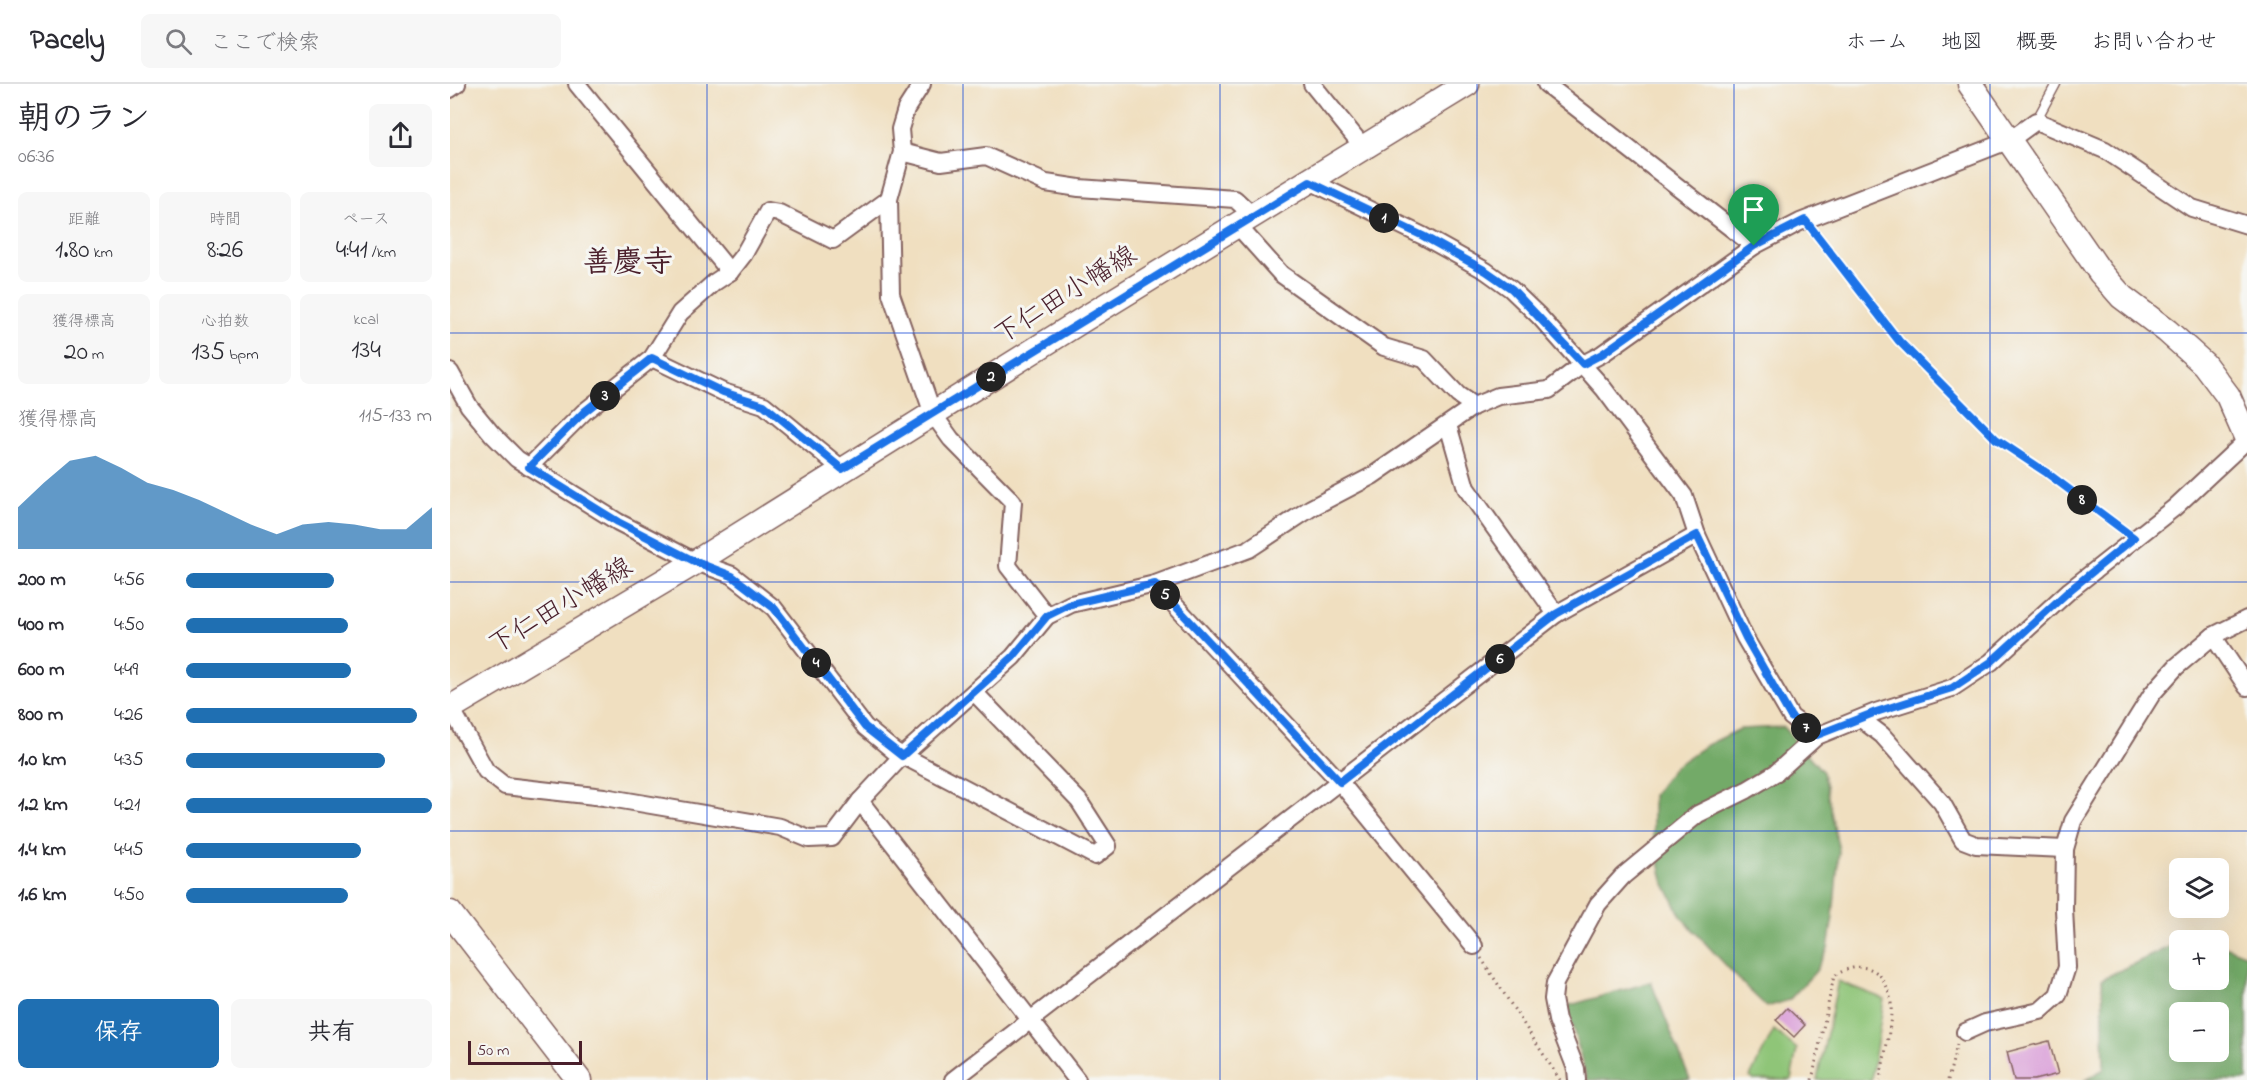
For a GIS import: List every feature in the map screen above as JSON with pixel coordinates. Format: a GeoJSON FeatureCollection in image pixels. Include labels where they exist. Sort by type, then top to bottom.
{"type":"FeatureCollection","features":[{"type":"Feature","properties":{"kind":"main road","name":"下仁田小幡線"},"geometry":{"type":"LineString","coordinates":[[450,707],[696,562],[842,469],[1467,84]]}},
{"type":"Feature","properties":{"kind":"main road"},"geometry":{"type":"LineString","coordinates":[[1970,84],[2107,280],[2122,297],[2167,331],[2204,364],[2228,396],[2247,439]]}},
{"type":"Feature","properties":{"kind":"main road"},"geometry":{"type":"LineString","coordinates":[[450,913],[575,1078]]}},
{"type":"Feature","properties":{"kind":"street"},"geometry":{"type":"LineString","coordinates":[[450,89],[457,84]]}},
{"type":"Feature","properties":{"kind":"street"},"geometry":{"type":"LineString","coordinates":[[576,84],[730,272]]}},
{"type":"Feature","properties":{"kind":"street"},"geometry":{"type":"LineString","coordinates":[[922,84],[906,109],[900,129],[902,152],[889,199],[891,294],[933,414],[951,439],[1013,502],[1008,566],[1047,616]]}},
{"type":"Feature","properties":{"kind":"street"},"geometry":{"type":"LineString","coordinates":[[1312,84],[1364,148]]}},
{"type":"Feature","properties":{"kind":"street"},"geometry":{"type":"LineString","coordinates":[[1546,84],[1754,246]]}},
{"type":"Feature","properties":{"kind":"street"},"geometry":{"type":"LineString","coordinates":[[450,707],[486,771],[505,786],[604,797],[780,827],[809,839],[832,838],[860,801],[902,756],[1013,657],[1047,616],[1071,604],[1155,584],[1249,549],[1311,508],[1372,477],[1474,406],[1498,396],[1549,390],[1754,246],[1805,220],[2010,140],[2036,121],[2104,150],[2192,208],[2247,225]]}},
{"type":"Feature","properties":{"kind":"street"},"geometry":{"type":"LineString","coordinates":[[902,152],[941,162],[986,156],[1046,183],[1079,188],[1235,199],[1246,221],[1281,274],[1384,347],[1424,359],[1458,395],[1474,406]]}},
{"type":"Feature","properties":{"kind":"street"},"geometry":{"type":"LineString","coordinates":[[1310,182],[1423,236],[1486,271],[1512,289],[1583,364],[1684,496],[1697,535],[1746,638],[1791,717],[1817,735]]}},
{"type":"Feature","properties":{"kind":"street"},"geometry":{"type":"LineString","coordinates":[[529,467],[584,412],[652,358],[680,313],[730,272],[749,246],[768,211],[779,213],[833,240],[889,199]]}},
{"type":"Feature","properties":{"kind":"street"},"geometry":{"type":"LineString","coordinates":[[652,358],[723,392],[764,405],[842,469]]}},
{"type":"Feature","properties":{"kind":"street"},"geometry":{"type":"LineString","coordinates":[[450,372],[469,406],[517,459],[618,522],[696,562],[732,576],[774,608],[865,727],[902,756],[1095,856],[1108,846],[1079,801],[975,692]]}},
{"type":"Feature","properties":{"kind":"street"},"geometry":{"type":"LineString","coordinates":[[1448,425],[1466,488],[1556,614]]}},
{"type":"Feature","properties":{"kind":"street"},"geometry":{"type":"LineString","coordinates":[[1577,1080],[1576,1069],[1557,1020],[1553,999],[1555,982],[1598,904],[1623,876],[1698,814],[1778,772],[1807,747],[1817,735],[1952,688],[1991,662],[2070,590],[2174,508],[2247,439]]}},
{"type":"Feature","properties":{"kind":"street"},"geometry":{"type":"LineString","coordinates":[[953,1080],[1556,614],[1697,535]]}},
{"type":"Feature","properties":{"kind":"street"},"geometry":{"type":"LineString","coordinates":[[1155,584],[1340,782],[1474,946]]}},
{"type":"Feature","properties":{"kind":"street"},"geometry":{"type":"LineString","coordinates":[[1965,1032],[1985,1023],[2040,1011],[2058,995],[2067,967],[2064,909],[2065,849],[2073,821],[2152,694],[2176,667],[2213,636],[2247,619]]}},
{"type":"Feature","properties":{"kind":"street"},"geometry":{"type":"LineString","coordinates":[[2213,636],[2247,687]]}},
{"type":"Feature","properties":{"kind":"street"},"geometry":{"type":"LineString","coordinates":[[1862,718],[1882,735],[1942,802],[1963,840],[1976,845],[2065,849]]}},
{"type":"Feature","properties":{"kind":"street"},"geometry":{"type":"LineString","coordinates":[[860,801],[1077,1080]]}},
{"type":"Feature","properties":{"kind":"lane"},"geometry":{"type":"LineString","coordinates":[[2036,121],[2056,84]]}},
{"type":"Feature","properties":{"kind":"path"},"geometry":{"type":"LineString","coordinates":[[1805,220],[1899,341],[1996,439],[2047,473],[2134,538]]}},
{"type":"Feature","properties":{"kind":"path"},"geometry":{"type":"LineString","coordinates":[[1474,946],[1560,1080]]}},
{"type":"Feature","properties":{"kind":"path"},"geometry":{"type":"LineString","coordinates":[[1812,1080],[1834,976],[1856,966],[1867,966],[1876,972],[1891,997],[1891,1011],[1880,1080]]}},
{"type":"Feature","properties":{"kind":"path"},"geometry":{"type":"LineString","coordinates":[[1948,1080],[1955,1047],[1965,1032]]}},
{"type":"Feature","properties":{"kind":"green space"},"geometry":{"type":"Polygon","coordinates":[[[1783,727],[1823,772],[1839,851],[1828,948],[1816,971],[1789,1000],[1767,1007],[1682,918],[1663,880],[1653,834],[1653,795],[1674,767],[1705,746],[1740,729],[1783,727]]]}},
{"type":"Feature","properties":{"kind":"green space"},"geometry":{"type":"Polygon","coordinates":[[[2169,947],[2169,990],[2229,990],[2229,948],[2247,955],[2247,1080],[2085,1080],[2104,1069],[2102,979],[2169,947]]]}},
{"type":"Feature","properties":{"kind":"green space"},"geometry":{"type":"Polygon","coordinates":[[[1838,981],[1884,999],[1871,1080],[1817,1080],[1838,981]]]}},
{"type":"Feature","properties":{"kind":"green space"},"geometry":{"type":"Polygon","coordinates":[[[1651,982],[1690,1080],[1587,1080],[1567,1006],[1651,982]]]}},
{"type":"Feature","properties":{"kind":"green space"},"geometry":{"type":"Polygon","coordinates":[[[1774,1030],[1797,1049],[1791,1080],[1754,1080],[1750,1077],[1774,1030]]]}},
{"type":"Feature","properties":{"kind":"building"},"geometry":{"type":"Polygon","coordinates":[[[1787,1008],[1805,1025],[1794,1037],[1776,1020],[1787,1008]]]}},
{"type":"Feature","properties":{"kind":"building"},"geometry":{"type":"Polygon","coordinates":[[[2049,1041],[2058,1074],[2034,1080],[2014,1080],[2007,1052],[2049,1041]]]}},
{"type":"Feature","properties":{"kind":"district","name":"善慶寺"},"geometry":{"type":"Point","coordinates":[628,264]}},
{"type":"Feature","properties":{"kind":"route"},"geometry":{"type":"LineString","coordinates":[[1310,182],[1423,236],[1486,271],[1512,289],[1583,364],[1602,354],[1754,246],[1805,220],[1899,341],[1996,439],[2047,473],[2134,538],[2070,590],[1991,662],[1952,688],[1876,712],[1817,735],[1791,717],[1746,638],[1697,535],[1556,614],[1340,782],[1155,584],[1071,604],[1047,616],[1013,657],[902,756],[865,727],[774,608],[732,576],[696,562],[618,522],[529,467],[584,412],[652,358],[723,392],[764,405],[842,469],[1310,182]]}}]}
